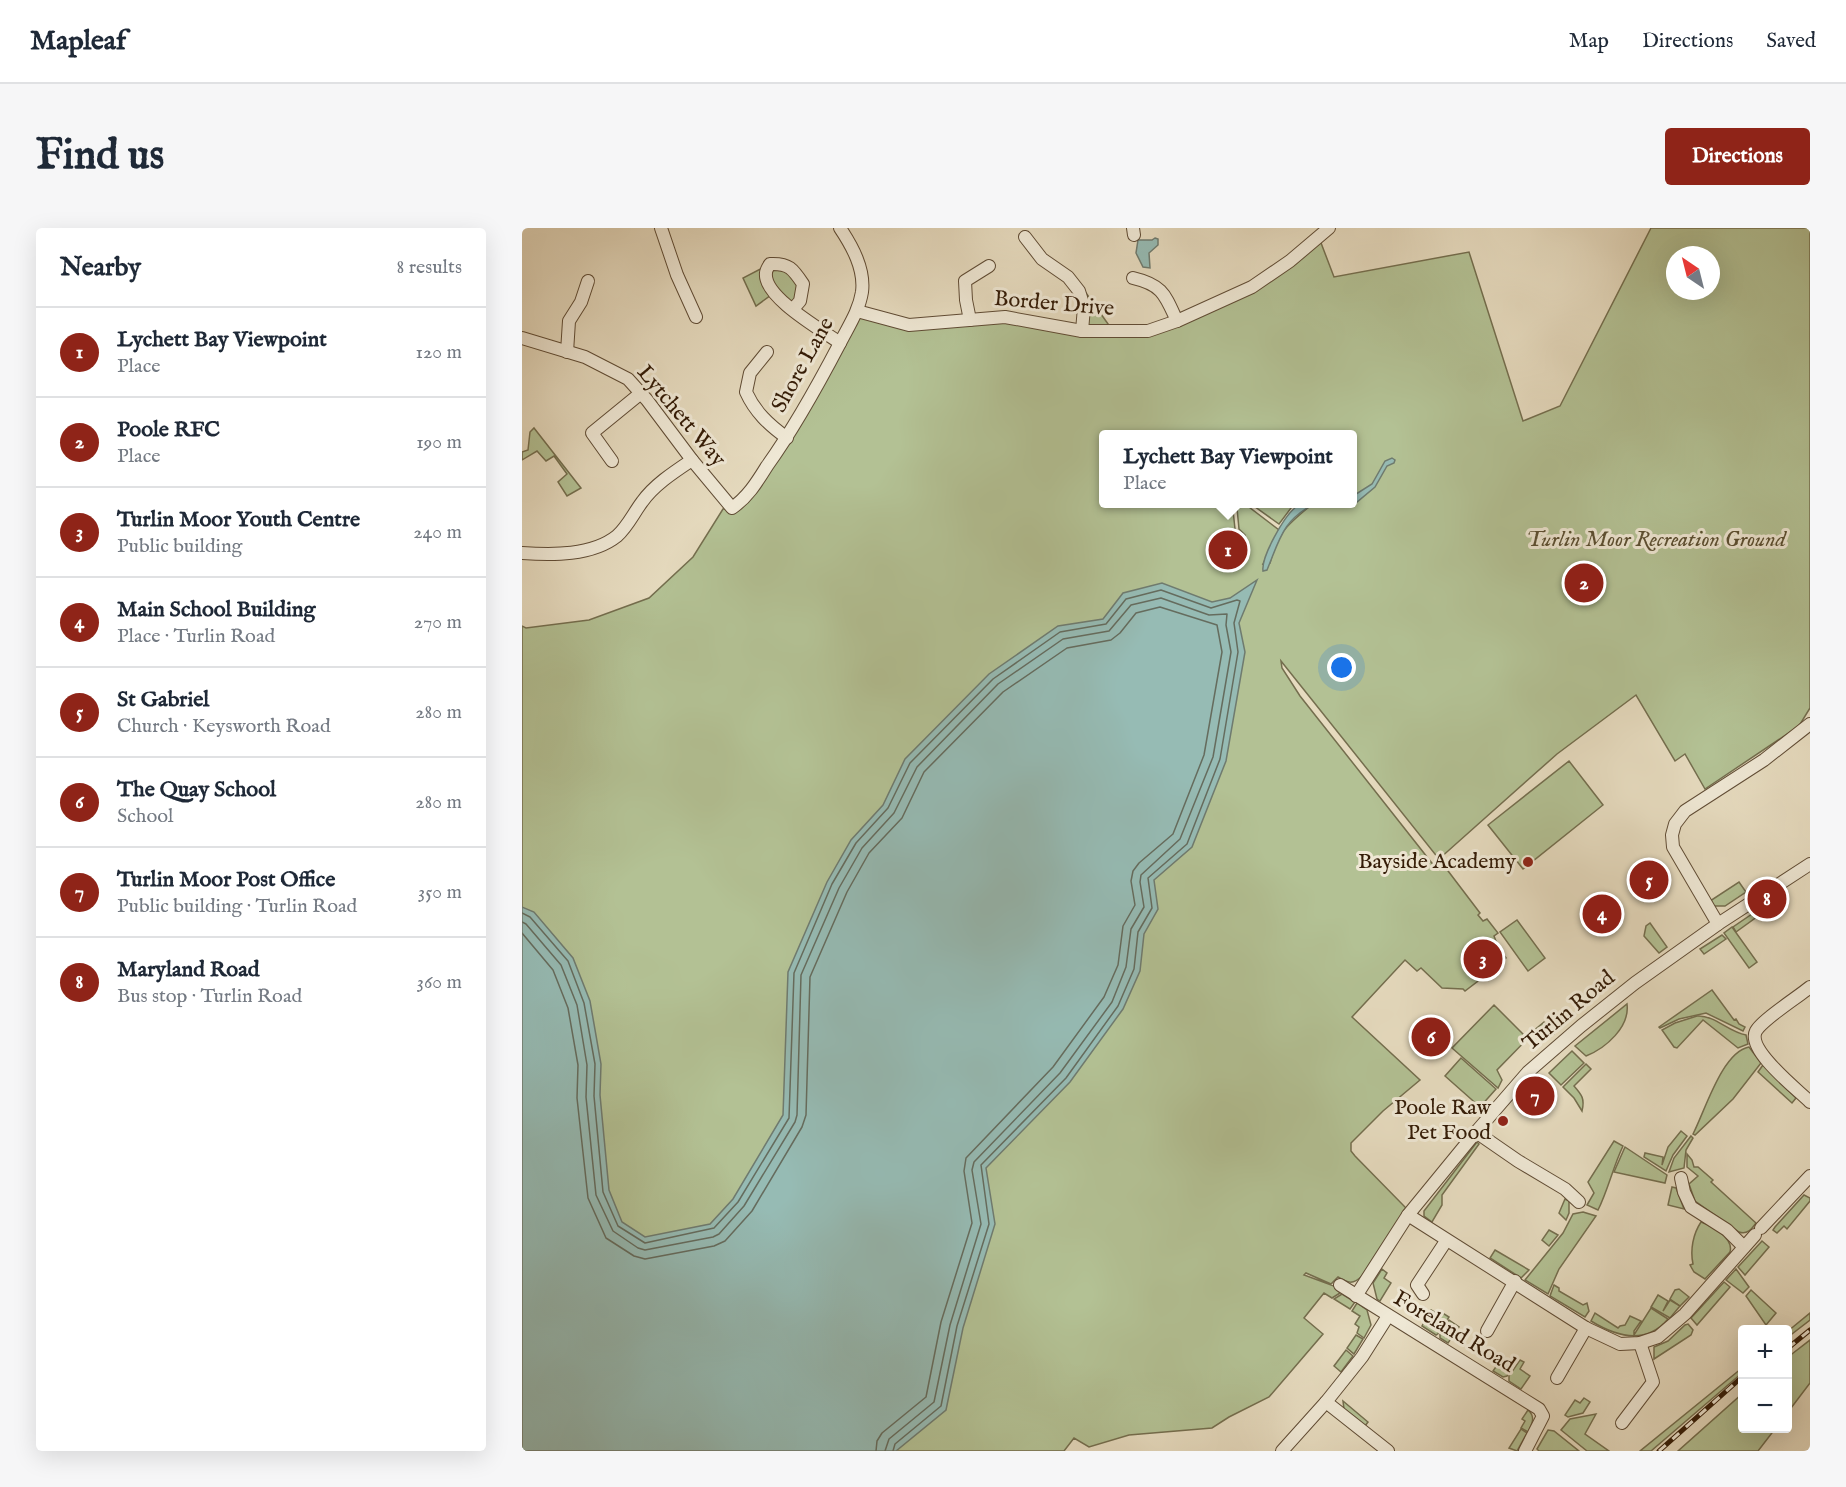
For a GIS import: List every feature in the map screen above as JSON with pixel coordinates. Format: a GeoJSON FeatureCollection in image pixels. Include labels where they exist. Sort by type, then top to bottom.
{"type":"FeatureCollection","features":[{"type":"Feature","properties":{"kind":"street"},"geometry":{"type":"LineString","coordinates":[[662,228],[677,275],[696,317]]}},
{"type":"Feature","properties":{"kind":"street","name":"Border Drive"},"geometry":{"type":"LineString","coordinates":[[857,311],[909,325],[1005,317],[1082,331],[1148,331],[1177,321],[1252,287],[1290,261],[1329,228]]}},
{"type":"Feature","properties":{"kind":"street","name":"Shore Lane"},"geometry":{"type":"LineString","coordinates":[[732,508],[744,500],[787,438],[828,368],[857,311],[862,292],[862,277],[846,230]]}},
{"type":"Feature","properties":{"kind":"street"},"geometry":{"type":"LineString","coordinates":[[1025,237],[1042,259],[1068,277],[1079,291],[1084,307],[1082,331]]}},
{"type":"Feature","properties":{"kind":"street"},"geometry":{"type":"LineString","coordinates":[[970,320],[965,281],[989,266]]}},
{"type":"Feature","properties":{"kind":"street"},"geometry":{"type":"LineString","coordinates":[[1133,278],[1154,284],[1160,289],[1177,321]]}},
{"type":"Feature","properties":{"kind":"street"},"geometry":{"type":"LineString","coordinates":[[567,352],[569,321],[581,302],[588,281]]}},
{"type":"Feature","properties":{"kind":"street"},"geometry":{"type":"LineString","coordinates":[[793,309],[840,343]]}},
{"type":"Feature","properties":{"kind":"street","name":"Lytchett Way"},"geometry":{"type":"LineString","coordinates":[[522,338],[585,357],[628,379],[732,508]]}},
{"type":"Feature","properties":{"kind":"street"},"geometry":{"type":"LineString","coordinates":[[767,352],[750,373],[746,392],[759,414],[770,426],[787,438]]}},
{"type":"Feature","properties":{"kind":"street"},"geometry":{"type":"LineString","coordinates":[[612,461],[592,433],[641,393]]}},
{"type":"Feature","properties":{"kind":"street"},"geometry":{"type":"LineString","coordinates":[[522,553],[566,552],[600,546],[616,536],[628,524],[649,494],[692,460]]}},
{"type":"Feature","properties":{"kind":"street"},"geometry":{"type":"LineString","coordinates":[[1718,924],[1673,847],[1672,835],[1675,824],[1685,811],[1764,760],[1810,724]]}},
{"type":"Feature","properties":{"kind":"street","name":"Turlin Road"},"geometry":{"type":"LineString","coordinates":[[1356,1296],[1408,1215],[1528,1071],[1635,983],[1718,924],[1810,864]]}},
{"type":"Feature","properties":{"kind":"street"},"geometry":{"type":"LineString","coordinates":[[1810,987],[1758,1028],[1754,1039],[1762,1055],[1810,1102]]}},
{"type":"Feature","properties":{"kind":"street"},"geometry":{"type":"LineString","coordinates":[[1476,1132],[1565,1189],[1579,1202]]}},
{"type":"Feature","properties":{"kind":"street"},"geometry":{"type":"LineString","coordinates":[[1408,1215],[1586,1328],[1620,1344],[1640,1343],[1658,1336],[1674,1325],[1810,1176]]}},
{"type":"Feature","properties":{"kind":"street"},"geometry":{"type":"LineString","coordinates":[[1681,1178],[1691,1207],[1727,1230],[1744,1247]]}},
{"type":"Feature","properties":{"kind":"street"},"geometry":{"type":"LineString","coordinates":[[1415,1288],[1446,1240]]}},
{"type":"Feature","properties":{"kind":"street"},"geometry":{"type":"LineString","coordinates":[[1487,1331],[1515,1281]]}},
{"type":"Feature","properties":{"kind":"street","name":"Foreland Road"},"geometry":{"type":"LineString","coordinates":[[1340,1285],[1539,1408],[1543,1416],[1525,1451]]}},
{"type":"Feature","properties":{"kind":"street"},"geometry":{"type":"LineString","coordinates":[[1282,1451],[1362,1357],[1388,1316]]}},
{"type":"Feature","properties":{"kind":"street"},"geometry":{"type":"LineString","coordinates":[[1557,1378],[1586,1328]]}},
{"type":"Feature","properties":{"kind":"street"},"geometry":{"type":"LineString","coordinates":[[1622,1423],[1653,1382],[1640,1343]]}},
{"type":"Feature","properties":{"kind":"street"},"geometry":{"type":"LineString","coordinates":[[1326,1402],[1388,1451]]}},
{"type":"Feature","properties":{"kind":"green space","name":"Turlin Moor Recreation Ground"},"geometry":{"type":"Polygon","coordinates":[[[1651,228],[1810,228],[1810,708],[1799,726],[1705,789],[1685,754],[1675,761],[1636,695],[1557,754],[1439,859],[1480,913],[1478,915],[1483,921],[1487,919],[1498,933],[1494,936],[1499,949],[1506,958],[1498,965],[1495,961],[1500,957],[1489,940],[1465,961],[1477,974],[1491,963],[1495,968],[1465,991],[1442,988],[1421,968],[1417,971],[1405,960],[1352,1017],[1420,1080],[1383,1111],[1351,1143],[1351,1151],[1355,1156],[1406,1208],[1362,1276],[1356,1281],[1345,1281],[1338,1277],[1331,1284],[1306,1273],[1304,1275],[1334,1286],[1340,1293],[1332,1298],[1324,1293],[1304,1318],[1323,1334],[1269,1397],[1212,1428],[1129,1435],[1089,1447],[1074,1438],[1064,1451],[522,1451],[522,626],[526,628],[589,620],[649,598],[693,557],[723,509],[732,508],[744,500],[857,311],[909,325],[1005,317],[1082,331],[1079,291],[1086,293],[1113,331],[1148,331],[1252,287],[1318,235],[1334,277],[1469,252],[1523,421],[1560,406],[1651,228]],[[1237,508],[1233,510],[1235,529],[1219,548],[1221,555],[1228,559],[1236,556],[1244,543],[1245,535],[1239,529],[1237,508]],[[1281,661],[1282,668],[1300,696],[1435,867],[1439,859],[1281,661]]]}},
{"type":"Feature","properties":{"kind":"green space"},"geometry":{"type":"Polygon","coordinates":[[[770,264],[780,264],[803,284],[793,309],[774,293],[756,306],[743,278],[770,264]]]}},
{"type":"Feature","properties":{"kind":"green space"},"geometry":{"type":"Polygon","coordinates":[[[534,428],[581,488],[567,496],[558,482],[567,474],[554,456],[546,461],[537,451],[522,460],[522,452],[528,450],[530,432],[534,428]]]}},
{"type":"Feature","properties":{"kind":"green space"},"geometry":{"type":"Polygon","coordinates":[[[1257,508],[1291,508],[1279,524],[1257,508]]]}},
{"type":"Feature","properties":{"kind":"green space"},"geometry":{"type":"Polygon","coordinates":[[[1569,761],[1603,805],[1523,869],[1488,825],[1569,761]]]}},
{"type":"Feature","properties":{"kind":"green space"},"geometry":{"type":"Polygon","coordinates":[[[1739,882],[1746,892],[1725,906],[1713,906],[1710,901],[1739,882]]]}},
{"type":"Feature","properties":{"kind":"green space"},"geometry":{"type":"Polygon","coordinates":[[[1755,912],[1758,916],[1736,932],[1733,927],[1755,912]]]}},
{"type":"Feature","properties":{"kind":"green space"},"geometry":{"type":"Polygon","coordinates":[[[1517,920],[1545,958],[1528,971],[1500,932],[1517,920]]]}},
{"type":"Feature","properties":{"kind":"green space"},"geometry":{"type":"Polygon","coordinates":[[[1650,923],[1667,947],[1659,953],[1644,936],[1646,926],[1650,923]]]}},
{"type":"Feature","properties":{"kind":"green space"},"geometry":{"type":"Polygon","coordinates":[[[1732,927],[1757,962],[1749,968],[1724,933],[1732,927]]]}},
{"type":"Feature","properties":{"kind":"green space"},"geometry":{"type":"Polygon","coordinates":[[[1722,935],[1726,939],[1704,954],[1700,949],[1722,935]]]}},
{"type":"Feature","properties":{"kind":"green space"},"geometry":{"type":"Polygon","coordinates":[[[1712,990],[1734,1020],[1736,1019],[1745,1027],[1743,1031],[1706,1013],[1679,1019],[1659,1027],[1712,990]]]}},
{"type":"Feature","properties":{"kind":"green space"},"geometry":{"type":"Polygon","coordinates":[[[1627,1004],[1625,1021],[1609,1042],[1586,1056],[1575,1046],[1627,1004]]]}},
{"type":"Feature","properties":{"kind":"green space"},"geometry":{"type":"Polygon","coordinates":[[[1494,1005],[1526,1037],[1544,1022],[1554,1034],[1545,1039],[1534,1032],[1497,1070],[1502,1080],[1498,1088],[1452,1048],[1494,1005]]]}},
{"type":"Feature","properties":{"kind":"green space"},"geometry":{"type":"Polygon","coordinates":[[[1697,1016],[1710,1018],[1733,1031],[1746,1035],[1748,1044],[1738,1048],[1703,1020],[1677,1048],[1674,1047],[1662,1030],[1697,1016]]]}},
{"type":"Feature","properties":{"kind":"green space"},"geometry":{"type":"Polygon","coordinates":[[[1749,1047],[1761,1063],[1733,1099],[1695,1135],[1693,1134],[1723,1071],[1739,1051],[1749,1047]]]}},
{"type":"Feature","properties":{"kind":"green space"},"geometry":{"type":"Polygon","coordinates":[[[1572,1051],[1584,1063],[1561,1085],[1549,1073],[1572,1051]]]}},
{"type":"Feature","properties":{"kind":"green space"},"geometry":{"type":"Polygon","coordinates":[[[1461,1058],[1496,1089],[1480,1107],[1445,1076],[1461,1058]]]}},
{"type":"Feature","properties":{"kind":"green space"},"geometry":{"type":"Polygon","coordinates":[[[1586,1064],[1591,1069],[1574,1086],[1582,1097],[1582,1111],[1563,1087],[1586,1064]]]}},
{"type":"Feature","properties":{"kind":"green space"},"geometry":{"type":"Polygon","coordinates":[[[1763,1065],[1796,1098],[1792,1103],[1758,1072],[1763,1065]]]}},
{"type":"Feature","properties":{"kind":"green space"},"geometry":{"type":"Polygon","coordinates":[[[1681,1131],[1687,1136],[1673,1155],[1666,1171],[1644,1157],[1645,1153],[1663,1157],[1662,1165],[1668,1147],[1681,1131]]]}},
{"type":"Feature","properties":{"kind":"green space"},"geometry":{"type":"Polygon","coordinates":[[[1691,1136],[1693,1138],[1686,1150],[1684,1168],[1669,1172],[1674,1158],[1691,1136]]]}},
{"type":"Feature","properties":{"kind":"green space"},"geometry":{"type":"Polygon","coordinates":[[[1614,1141],[1623,1146],[1598,1210],[1587,1205],[1594,1193],[1588,1182],[1614,1141]]]}},
{"type":"Feature","properties":{"kind":"green space"},"geometry":{"type":"Polygon","coordinates":[[[1477,1142],[1479,1144],[1442,1195],[1442,1205],[1432,1222],[1424,1216],[1424,1211],[1477,1142]]]}},
{"type":"Feature","properties":{"kind":"green space"},"geometry":{"type":"Polygon","coordinates":[[[1625,1147],[1667,1175],[1665,1183],[1614,1172],[1625,1147]]]}},
{"type":"Feature","properties":{"kind":"green space"},"geometry":{"type":"Polygon","coordinates":[[[1687,1154],[1694,1167],[1698,1167],[1713,1180],[1711,1182],[1756,1223],[1751,1229],[1744,1233],[1739,1232],[1695,1201],[1689,1184],[1698,1176],[1687,1167],[1687,1154]]]}},
{"type":"Feature","properties":{"kind":"green space"},"geometry":{"type":"Polygon","coordinates":[[[1672,1187],[1676,1188],[1684,1209],[1668,1205],[1672,1187]]]}},
{"type":"Feature","properties":{"kind":"green space"},"geometry":{"type":"Polygon","coordinates":[[[1804,1195],[1810,1198],[1810,1201],[1787,1229],[1784,1226],[1777,1233],[1773,1230],[1775,1227],[1804,1195]]]}},
{"type":"Feature","properties":{"kind":"green space"},"geometry":{"type":"Polygon","coordinates":[[[1565,1199],[1569,1201],[1569,1213],[1566,1220],[1559,1213],[1565,1199]]]}},
{"type":"Feature","properties":{"kind":"green space"},"geometry":{"type":"Polygon","coordinates":[[[1583,1212],[1596,1216],[1559,1269],[1548,1294],[1525,1280],[1563,1233],[1573,1214],[1583,1212]]]}},
{"type":"Feature","properties":{"kind":"green space"},"geometry":{"type":"Polygon","coordinates":[[[1701,1222],[1721,1233],[1729,1242],[1730,1247],[1730,1252],[1705,1279],[1694,1272],[1690,1265],[1693,1264],[1694,1237],[1701,1222]]]}},
{"type":"Feature","properties":{"kind":"green space"},"geometry":{"type":"Polygon","coordinates":[[[1549,1230],[1558,1235],[1549,1246],[1542,1240],[1549,1230]]]}},
{"type":"Feature","properties":{"kind":"green space"},"geometry":{"type":"Polygon","coordinates":[[[1762,1241],[1769,1247],[1745,1275],[1738,1267],[1762,1241]]]}},
{"type":"Feature","properties":{"kind":"green space"},"geometry":{"type":"Polygon","coordinates":[[[1495,1250],[1529,1270],[1521,1278],[1490,1258],[1495,1250]]]}},
{"type":"Feature","properties":{"kind":"green space"},"geometry":{"type":"Polygon","coordinates":[[[1382,1269],[1387,1273],[1384,1278],[1391,1283],[1380,1301],[1377,1299],[1373,1283],[1382,1269]]]}},
{"type":"Feature","properties":{"kind":"green space"},"geometry":{"type":"Polygon","coordinates":[[[1736,1269],[1749,1287],[1743,1293],[1726,1280],[1736,1269]]]}},
{"type":"Feature","properties":{"kind":"green space"},"geometry":{"type":"Polygon","coordinates":[[[1724,1282],[1730,1287],[1697,1325],[1691,1318],[1724,1282]]]}},
{"type":"Feature","properties":{"kind":"green space"},"geometry":{"type":"Polygon","coordinates":[[[1554,1285],[1559,1288],[1559,1291],[1583,1305],[1587,1303],[1589,1311],[1585,1317],[1550,1296],[1554,1285]]]}},
{"type":"Feature","properties":{"kind":"green space"},"geometry":{"type":"Polygon","coordinates":[[[1679,1289],[1689,1297],[1680,1306],[1670,1299],[1675,1290],[1679,1289]]]}},
{"type":"Feature","properties":{"kind":"green space"},"geometry":{"type":"Polygon","coordinates":[[[1751,1290],[1776,1313],[1766,1325],[1746,1296],[1751,1290]]]}},
{"type":"Feature","properties":{"kind":"green space"},"geometry":{"type":"Polygon","coordinates":[[[1342,1294],[1355,1302],[1350,1309],[1334,1299],[1342,1294]]]}},
{"type":"Feature","properties":{"kind":"green space"},"geometry":{"type":"Polygon","coordinates":[[[1658,1295],[1668,1301],[1663,1311],[1670,1300],[1680,1306],[1670,1318],[1651,1307],[1658,1295]]]}},
{"type":"Feature","properties":{"kind":"green space"},"geometry":{"type":"Polygon","coordinates":[[[1357,1303],[1367,1310],[1371,1325],[1364,1338],[1357,1333],[1359,1327],[1355,1324],[1360,1316],[1352,1311],[1357,1303]]]}},
{"type":"Feature","properties":{"kind":"green space"},"geometry":{"type":"Polygon","coordinates":[[[1651,1308],[1668,1319],[1650,1333],[1641,1335],[1631,1336],[1621,1334],[1591,1321],[1595,1313],[1618,1328],[1625,1325],[1630,1316],[1641,1321],[1634,1335],[1651,1308]]]}},
{"type":"Feature","properties":{"kind":"green space"},"geometry":{"type":"Polygon","coordinates":[[[1431,1310],[1449,1317],[1436,1335],[1422,1326],[1431,1310]]]}},
{"type":"Feature","properties":{"kind":"green space"},"geometry":{"type":"Polygon","coordinates":[[[1810,1313],[1810,1320],[1792,1334],[1792,1328],[1810,1313]]]}},
{"type":"Feature","properties":{"kind":"green space"},"geometry":{"type":"Polygon","coordinates":[[[1449,1320],[1459,1327],[1448,1343],[1440,1338],[1440,1334],[1449,1320]]]}},
{"type":"Feature","properties":{"kind":"green space"},"geometry":{"type":"Polygon","coordinates":[[[1688,1324],[1693,1330],[1691,1335],[1654,1359],[1654,1347],[1668,1341],[1688,1324]]]}},
{"type":"Feature","properties":{"kind":"green space"},"geometry":{"type":"Polygon","coordinates":[[[1356,1335],[1363,1339],[1354,1354],[1347,1348],[1356,1335]]]}},
{"type":"Feature","properties":{"kind":"green space"},"geometry":{"type":"Polygon","coordinates":[[[1810,1340],[1810,1383],[1792,1407],[1792,1379],[1792,1354],[1810,1340]]]}},
{"type":"Feature","properties":{"kind":"green space"},"geometry":{"type":"Polygon","coordinates":[[[1346,1350],[1353,1356],[1341,1372],[1334,1366],[1346,1350]]]}},
{"type":"Feature","properties":{"kind":"green space"},"geometry":{"type":"Polygon","coordinates":[[[1514,1356],[1518,1359],[1507,1376],[1503,1377],[1493,1371],[1502,1358],[1507,1362],[1514,1356]]]}},
{"type":"Feature","properties":{"kind":"green space"},"geometry":{"type":"Polygon","coordinates":[[[1520,1360],[1524,1362],[1520,1369],[1530,1376],[1521,1389],[1509,1381],[1509,1376],[1520,1360]]]}},
{"type":"Feature","properties":{"kind":"green space"},"geometry":{"type":"Polygon","coordinates":[[[1738,1371],[1738,1376],[1651,1451],[1640,1451],[1738,1371]]]}},
{"type":"Feature","properties":{"kind":"green space"},"geometry":{"type":"Polygon","coordinates":[[[1584,1398],[1590,1402],[1583,1413],[1568,1417],[1565,1415],[1575,1400],[1580,1403],[1584,1398]]]}},
{"type":"Feature","properties":{"kind":"green space"},"geometry":{"type":"Polygon","coordinates":[[[1738,1398],[1738,1433],[1772,1433],[1758,1451],[1678,1451],[1738,1398]]]}},
{"type":"Feature","properties":{"kind":"green space"},"geometry":{"type":"Polygon","coordinates":[[[1343,1401],[1368,1422],[1365,1426],[1344,1409],[1343,1401]]]}},
{"type":"Feature","properties":{"kind":"green space"},"geometry":{"type":"Polygon","coordinates":[[[1528,1410],[1533,1418],[1528,1432],[1521,1428],[1525,1421],[1522,1419],[1528,1410]]]}},
{"type":"Feature","properties":{"kind":"green space"},"geometry":{"type":"Polygon","coordinates":[[[1596,1414],[1585,1434],[1609,1451],[1587,1451],[1561,1430],[1570,1419],[1596,1414]]]}},
{"type":"Feature","properties":{"kind":"green space"},"geometry":{"type":"Polygon","coordinates":[[[1521,1429],[1527,1433],[1517,1451],[1509,1448],[1521,1429]]]}},
{"type":"Feature","properties":{"kind":"green space"},"geometry":{"type":"Polygon","coordinates":[[[1548,1430],[1554,1431],[1579,1451],[1539,1451],[1537,1449],[1548,1430]]]}},
{"type":"Feature","properties":{"kind":"water"},"geometry":{"type":"Polygon","coordinates":[[[1158,239],[1158,245],[1149,253],[1150,268],[1143,267],[1136,253],[1138,240],[1158,239]]]}},
{"type":"Feature","properties":{"kind":"water"},"geometry":{"type":"Polygon","coordinates":[[[1392,458],[1395,460],[1394,463],[1387,466],[1375,487],[1357,502],[1357,493],[1372,484],[1385,461],[1392,458]]]}},
{"type":"Feature","properties":{"kind":"water"},"geometry":{"type":"Polygon","coordinates":[[[1295,508],[1307,508],[1288,524],[1267,570],[1263,571],[1269,547],[1295,508]]]}},
{"type":"Feature","properties":{"kind":"water"},"geometry":{"type":"Polygon","coordinates":[[[1257,580],[1239,623],[1245,652],[1226,761],[1192,847],[1154,880],[1158,909],[1144,934],[1140,971],[1123,1009],[1070,1082],[986,1168],[995,1224],[963,1328],[946,1410],[896,1451],[522,1451],[522,907],[534,912],[573,958],[590,1001],[601,1064],[600,1095],[609,1190],[622,1222],[645,1237],[710,1224],[733,1199],[783,1115],[788,972],[827,882],[851,840],[883,805],[905,759],[989,674],[1058,626],[1103,619],[1123,593],[1162,583],[1212,602],[1230,598],[1257,580]]]}},
{"type":"Feature","properties":{"kind":"railway"},"geometry":{"type":"LineString","coordinates":[[1792,1345],[1810,1330]]}},
{"type":"Feature","properties":{"kind":"railway"},"geometry":{"type":"LineString","coordinates":[[1659,1451],[1740,1379]]}},
{"type":"Feature","properties":{"kind":"place","name":"Lychett Bay Viewpoint"},"geometry":{"type":"Point","coordinates":[1228,550]}},
{"type":"Feature","properties":{"kind":"place","name":"Poole RFC"},"geometry":{"type":"Point","coordinates":[1584,583]}},
{"type":"Feature","properties":{"kind":"place","name":"Bayside Academy"},"geometry":{"type":"Point","coordinates":[1528,862]}},
{"type":"Feature","properties":{"kind":"place","name":"St Gabriel"},"geometry":{"type":"Point","coordinates":[1649,880]}},
{"type":"Feature","properties":{"kind":"place","name":"Maryland Road"},"geometry":{"type":"Point","coordinates":[1767,899]}},
{"type":"Feature","properties":{"kind":"place","name":"Main School Building"},"geometry":{"type":"Point","coordinates":[1602,914]}},
{"type":"Feature","properties":{"kind":"place","name":"Turlin Moor Youth Centre"},"geometry":{"type":"Point","coordinates":[1483,959]}},
{"type":"Feature","properties":{"kind":"place","name":"The Quay School"},"geometry":{"type":"Point","coordinates":[1431,1037]}},
{"type":"Feature","properties":{"kind":"place","name":"Turlin Moor Post Office"},"geometry":{"type":"Point","coordinates":[1535,1096]}},
{"type":"Feature","properties":{"kind":"place","name":"Poole Raw Pet Food"},"geometry":{"type":"Point","coordinates":[1503,1121]}}]}
